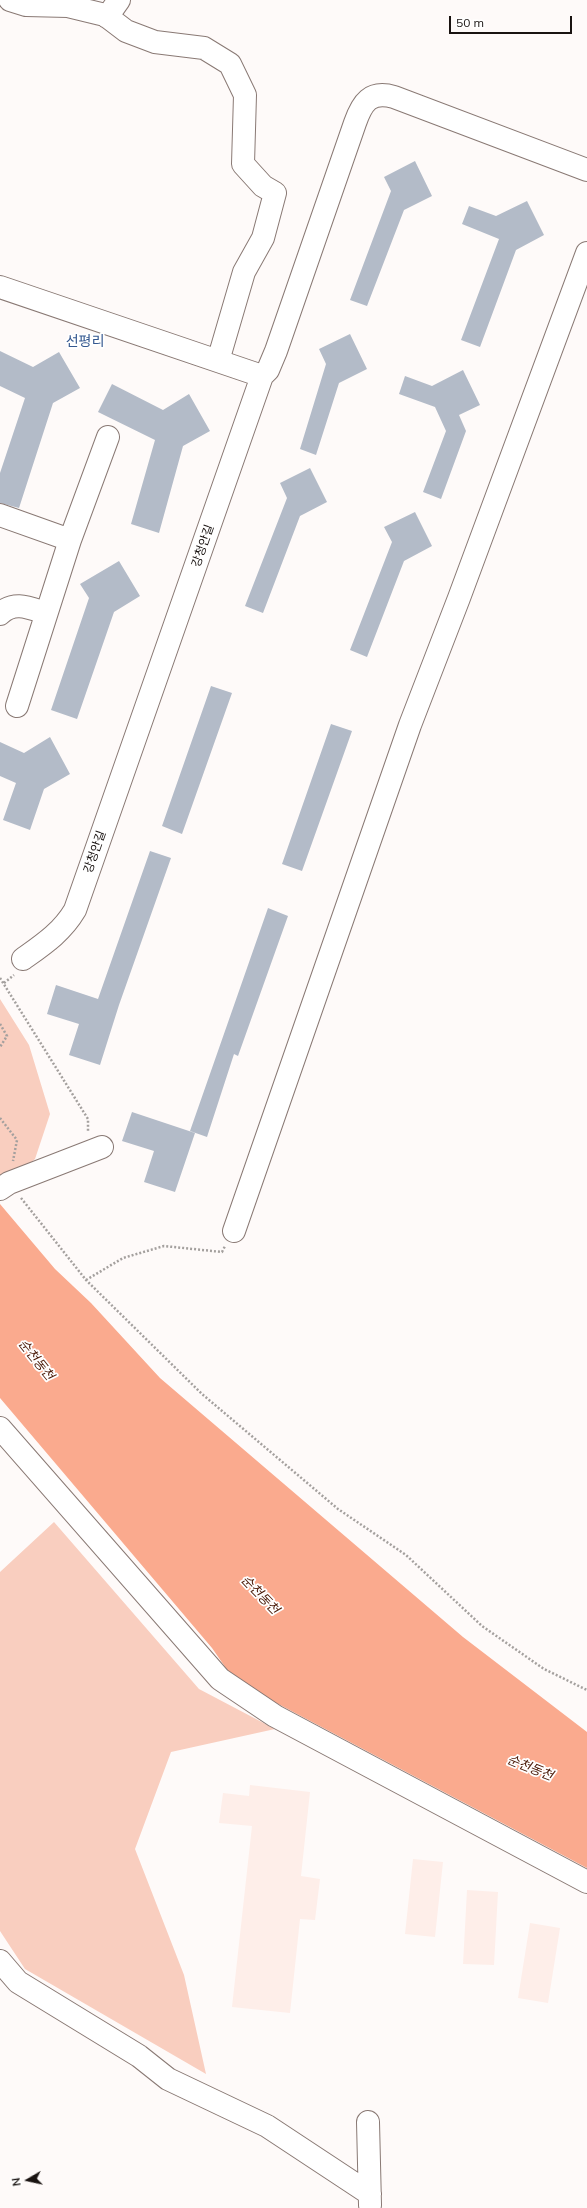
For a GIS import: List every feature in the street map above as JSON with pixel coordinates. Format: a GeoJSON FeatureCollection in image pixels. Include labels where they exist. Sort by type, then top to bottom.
{"type":"FeatureCollection","features":[{"type":"Feature","properties":{"kind":"street"},"geometry":{"type":"LineString","coordinates":[[0,3],[6,0]]}},
{"type":"Feature","properties":{"kind":"street"},"geometry":{"type":"LineString","coordinates":[[10,0],[26,5],[113,8],[126,31],[155,42],[204,48],[230,64],[245,94],[243,164],[263,186],[275,194],[263,238],[244,272],[218,361]]}},
{"type":"Feature","properties":{"kind":"street","name":"강청안길"},"geometry":{"type":"LineString","coordinates":[[23,959],[50,940],[64,926],[75,910],[262,376],[268,370],[276,352],[355,123],[366,102],[383,94],[394,97],[587,170]]}},
{"type":"Feature","properties":{"kind":"street"},"geometry":{"type":"LineString","coordinates":[[234,1231],[410,725],[462,591],[587,253]]}},
{"type":"Feature","properties":{"kind":"street"},"geometry":{"type":"LineString","coordinates":[[0,287],[262,376]]}},
{"type":"Feature","properties":{"kind":"street"},"geometry":{"type":"LineString","coordinates":[[16,706],[70,540],[108,437]]}},
{"type":"Feature","properties":{"kind":"street"},"geometry":{"type":"LineString","coordinates":[[0,514],[70,540]]}},
{"type":"Feature","properties":{"kind":"street"},"geometry":{"type":"LineString","coordinates":[[0,614],[9,606],[23,606],[46,613]]}},
{"type":"Feature","properties":{"kind":"street"},"geometry":{"type":"LineString","coordinates":[[5,1186],[95,1150]]}},
{"type":"Feature","properties":{"kind":"street"},"geometry":{"type":"LineString","coordinates":[[0,1428],[220,1679],[275,1716],[587,1882]]}},
{"type":"Feature","properties":{"kind":"street"},"geometry":{"type":"LineString","coordinates":[[0,1961],[18,1982],[138,2056],[168,2079],[267,2126],[370,2201]]}},
{"type":"Feature","properties":{"kind":"street"},"geometry":{"type":"LineString","coordinates":[[368,2122],[370,2201]]}},
{"type":"Feature","properties":{"kind":"path"},"geometry":{"type":"LineString","coordinates":[[0,978],[88,1119],[95,1150]]}},
{"type":"Feature","properties":{"kind":"path"},"geometry":{"type":"LineString","coordinates":[[0,1024],[7,1036],[0,1047]]}},
{"type":"Feature","properties":{"kind":"path"},"geometry":{"type":"LineString","coordinates":[[0,1118],[16,1140],[5,1186],[86,1280],[202,1394],[338,1509],[406,1555],[482,1626],[544,1669],[587,1690]]}},
{"type":"Feature","properties":{"kind":"path"},"geometry":{"type":"LineString","coordinates":[[86,1280],[123,1258],[164,1246],[222,1252],[234,1231]]}},
{"type":"Feature","properties":{"kind":"shaded area"},"geometry":{"type":"Polygon","coordinates":[[[0,999],[29,1045],[50,1114],[35,1159],[13,1179],[0,1181],[0,999]]]}},
{"type":"Feature","properties":{"kind":"shaded area"},"geometry":{"type":"Polygon","coordinates":[[[54,1522],[199,1689],[275,1729],[171,1752],[135,1849],[184,1975],[206,2074],[25,1969],[0,1931],[0,1572],[54,1522]]]}},
{"type":"Feature","properties":{"kind":"shaded area"},"geometry":{"type":"Polygon","coordinates":[[[250,1785],[310,1792],[301,1876],[320,1879],[315,1920],[300,1919],[290,2013],[232,2007],[252,1826],[219,1823],[223,1793],[249,1796],[250,1785]]]}},
{"type":"Feature","properties":{"kind":"shaded area"},"geometry":{"type":"Polygon","coordinates":[[[413,1859],[443,1862],[435,1937],[405,1934],[413,1859]]]}},
{"type":"Feature","properties":{"kind":"shaded area"},"geometry":{"type":"Polygon","coordinates":[[[467,1890],[498,1892],[494,1965],[463,1964],[467,1890]]]}},
{"type":"Feature","properties":{"kind":"shaded area"},"geometry":{"type":"Polygon","coordinates":[[[530,1923],[560,1928],[548,2003],[518,1998],[530,1923]]]}},
{"type":"Feature","properties":{"kind":"water","name":"순천동천"},"geometry":{"type":"Polygon","coordinates":[[[0,1204],[55,1269],[91,1303],[160,1378],[463,1637],[587,1732],[587,1868],[267,1698],[230,1674],[212,1648],[0,1398],[0,1204]]]}},
{"type":"Feature","properties":{"kind":"building"},"geometry":{"type":"Polygon","coordinates":[[[415,161],[432,196],[404,210],[367,306],[350,300],[391,191],[384,177],[415,161]]]}},
{"type":"Feature","properties":{"kind":"building"},"geometry":{"type":"Polygon","coordinates":[[[527,201],[544,235],[516,250],[480,347],[461,340],[499,239],[462,224],[469,206],[496,216],[527,201]]]}},
{"type":"Feature","properties":{"kind":"building"},"geometry":{"type":"Polygon","coordinates":[[[350,334],[367,369],[339,383],[316,455],[300,449],[326,364],[319,349],[350,334]]]}},
{"type":"Feature","properties":{"kind":"building"},"geometry":{"type":"Polygon","coordinates":[[[0,351],[33,367],[59,352],[80,388],[53,403],[19,508],[0,503],[0,473],[25,398],[0,386],[0,351]]]}},
{"type":"Feature","properties":{"kind":"building"},"geometry":{"type":"Polygon","coordinates":[[[463,370],[480,405],[459,415],[466,431],[441,499],[423,492],[446,431],[435,407],[399,394],[405,376],[432,386],[463,370]]]}},
{"type":"Feature","properties":{"kind":"building"},"geometry":{"type":"Polygon","coordinates":[[[112,384],[163,410],[189,394],[210,431],[183,446],[159,533],[131,524],[155,440],[98,412],[112,384]]]}},
{"type":"Feature","properties":{"kind":"building"},"geometry":{"type":"Polygon","coordinates":[[[310,468],[327,502],[300,516],[263,613],[245,606],[287,498],[280,483],[310,468]]]}},
{"type":"Feature","properties":{"kind":"building"},"geometry":{"type":"Polygon","coordinates":[[[415,512],[432,546],[404,561],[367,657],[350,650],[392,542],[384,527],[415,512]]]}},
{"type":"Feature","properties":{"kind":"building"},"geometry":{"type":"Polygon","coordinates":[[[119,561],[140,596],[114,612],[77,719],[51,710],[89,598],[80,584],[119,561]]]}},
{"type":"Feature","properties":{"kind":"building"},"geometry":{"type":"Polygon","coordinates":[[[211,686],[232,693],[182,834],[162,826],[211,686]]]}},
{"type":"Feature","properties":{"kind":"building"},"geometry":{"type":"Polygon","coordinates":[[[331,724],[352,731],[302,871],[282,864],[331,724]]]}},
{"type":"Feature","properties":{"kind":"building"},"geometry":{"type":"Polygon","coordinates":[[[50,737],[70,774],[44,789],[30,830],[3,820],[16,783],[0,776],[0,742],[24,753],[50,737]]]}},
{"type":"Feature","properties":{"kind":"building"},"geometry":{"type":"Polygon","coordinates":[[[150,851],[171,858],[119,1005],[100,1065],[69,1055],[79,1024],[47,1014],[56,985],[98,999],[150,851]]]}},
{"type":"Feature","properties":{"kind":"building"},"geometry":{"type":"Polygon","coordinates":[[[268,908],[288,916],[238,1056],[234,1054],[207,1137],[190,1131],[268,908]]]}},
{"type":"Feature","properties":{"kind":"building"},"geometry":{"type":"Polygon","coordinates":[[[132,1112],[195,1133],[175,1192],[144,1182],[154,1151],[122,1141],[132,1112]]]}},
{"type":"Feature","properties":{"kind":"district","name":"선평리"},"geometry":{"type":"Point","coordinates":[85,342]}}]}
